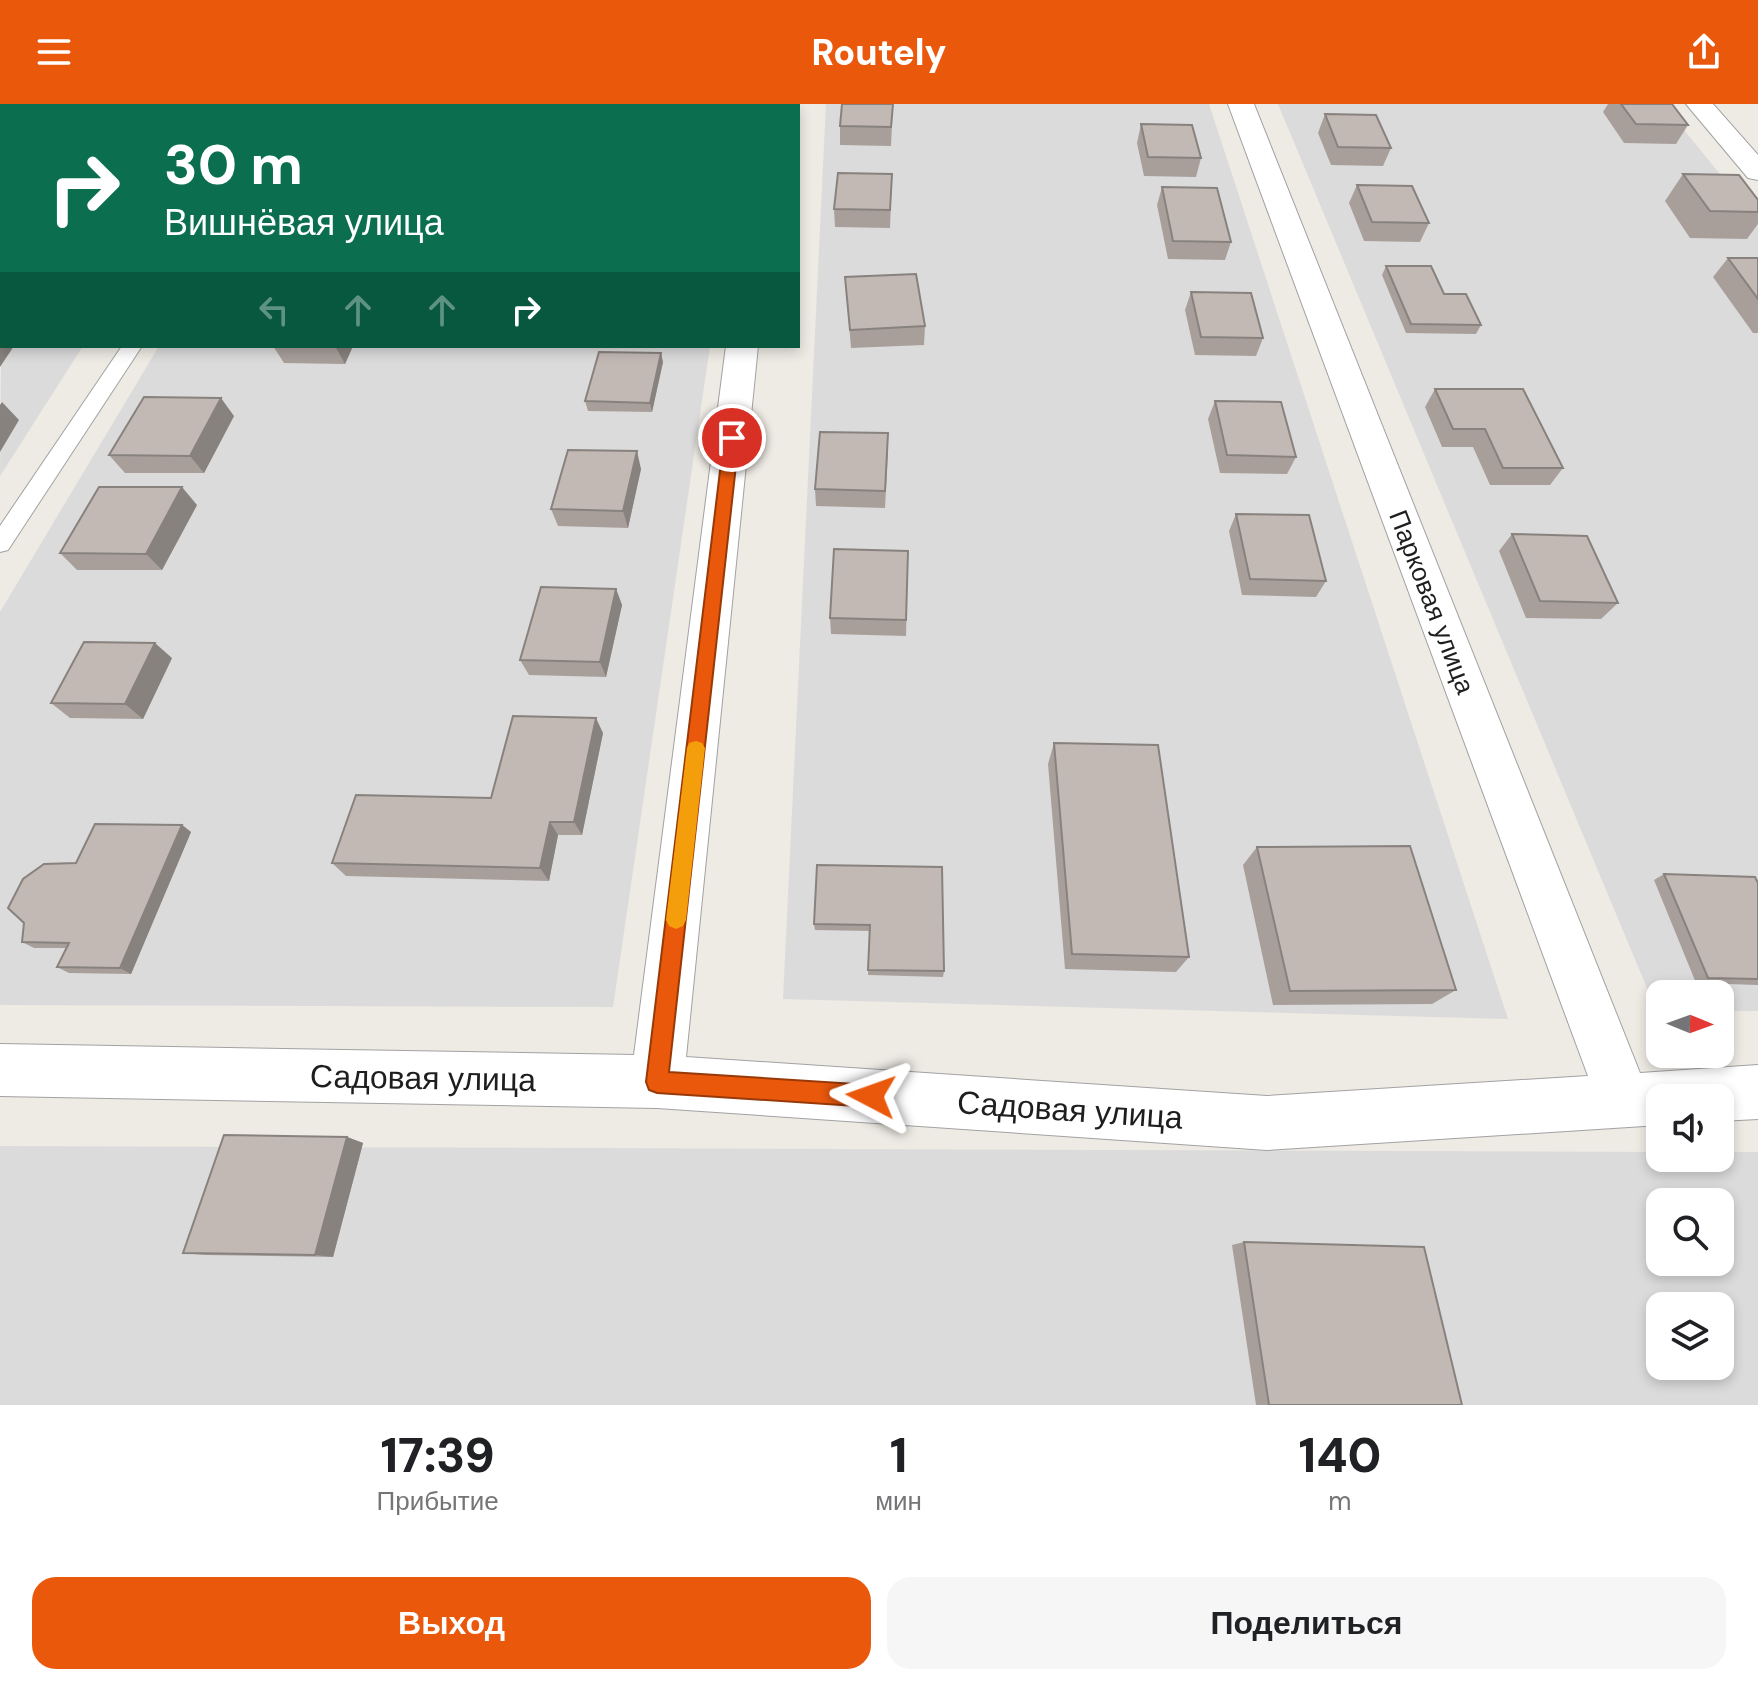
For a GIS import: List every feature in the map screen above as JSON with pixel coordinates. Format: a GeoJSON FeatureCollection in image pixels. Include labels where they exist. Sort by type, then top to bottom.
{"type":"FeatureCollection","features":[{"type":"Feature","properties":{"kind":"street","name":"Парковая улица"},"geometry":{"type":"LineString","coordinates":[[1241,104],[1646,1094]]}},
{"type":"Feature","properties":{"kind":"street"},"geometry":{"type":"LineString","coordinates":[[1699,104],[1758,172]]}},
{"type":"Feature","properties":{"kind":"street"},"geometry":{"type":"LineString","coordinates":[[657,1082],[742,348]]}},
{"type":"Feature","properties":{"kind":"street","name":"Садовая улица"},"geometry":{"type":"LineString","coordinates":[[0,1070],[657,1082],[1267,1123],[1646,1099]]}},
{"type":"Feature","properties":{"kind":"street","name":"Садовая улица"},"geometry":{"type":"LineString","coordinates":[[1734,1094],[1758,1092]]}},
{"type":"Feature","properties":{"kind":"lane"},"geometry":{"type":"LineString","coordinates":[[0,544],[131,348]]}},
{"type":"Feature","properties":{"kind":"shaded area"},"geometry":{"type":"Polygon","coordinates":[[[826,104],[1209,104],[1508,1019],[783,999],[826,104]]]}},
{"type":"Feature","properties":{"kind":"shaded area"},"geometry":{"type":"Polygon","coordinates":[[[1278,104],[1663,104],[1758,221],[1758,1011],[1734,1011],[1734,980],[1646,980],[1646,986],[1278,104]]]}},
{"type":"Feature","properties":{"kind":"shaded area"},"geometry":{"type":"Polygon","coordinates":[[[1,348],[82,348],[0,476],[1,348]]]}},
{"type":"Feature","properties":{"kind":"shaded area"},"geometry":{"type":"Polygon","coordinates":[[[158,348],[710,348],[613,1007],[0,1005],[0,612],[158,348]]]}},
{"type":"Feature","properties":{"kind":"shaded area"},"geometry":{"type":"Polygon","coordinates":[[[0,1146],[1646,1152],[1646,1172],[1734,1172],[1734,1152],[1758,1152],[1758,1405],[0,1405],[0,1146]]]}},
{"type":"Feature","properties":{"kind":"building"},"geometry":{"type":"Polygon","coordinates":[[[842,104],[893,104],[891,127],[840,126],[842,104]]]}},
{"type":"Feature","properties":{"kind":"building"},"geometry":{"type":"Polygon","coordinates":[[[1621,104],[1672,104],[1688,125],[1636,124],[1621,104]]]}},
{"type":"Feature","properties":{"kind":"building"},"geometry":{"type":"Polygon","coordinates":[[[1325,114],[1376,115],[1391,148],[1338,147],[1325,114]]]}},
{"type":"Feature","properties":{"kind":"building"},"geometry":{"type":"Polygon","coordinates":[[[1141,124],[1192,125],[1201,158],[1148,157],[1141,124]]]}},
{"type":"Feature","properties":{"kind":"building"},"geometry":{"type":"Polygon","coordinates":[[[838,173],[892,174],[890,210],[834,209],[838,173]]]}},
{"type":"Feature","properties":{"kind":"building"},"geometry":{"type":"Polygon","coordinates":[[[1683,174],[1739,175],[1758,200],[1758,212],[1710,211],[1683,174]]]}},
{"type":"Feature","properties":{"kind":"building"},"geometry":{"type":"Polygon","coordinates":[[[1357,185],[1412,186],[1429,223],[1372,222],[1357,185]]]}},
{"type":"Feature","properties":{"kind":"building"},"geometry":{"type":"Polygon","coordinates":[[[1162,187],[1217,188],[1231,242],[1173,241],[1162,187]]]}},
{"type":"Feature","properties":{"kind":"building"},"geometry":{"type":"Polygon","coordinates":[[[1728,258],[1758,258],[1758,299],[1728,258]]]}},
{"type":"Feature","properties":{"kind":"building"},"geometry":{"type":"Polygon","coordinates":[[[1386,266],[1431,266],[1444,294],[1466,294],[1481,325],[1411,324],[1386,266]]]}},
{"type":"Feature","properties":{"kind":"building"},"geometry":{"type":"Polygon","coordinates":[[[916,274],[925,326],[850,330],[845,277],[916,274]]]}},
{"type":"Feature","properties":{"kind":"building"},"geometry":{"type":"Polygon","coordinates":[[[1191,292],[1251,293],[1263,338],[1201,337],[1191,292]]]}},
{"type":"Feature","properties":{"kind":"building"},"geometry":{"type":"Polygon","coordinates":[[[599,352],[661,353],[650,403],[585,401],[599,352]]]}},
{"type":"Feature","properties":{"kind":"building"},"geometry":{"type":"Polygon","coordinates":[[[1435,389],[1523,389],[1563,468],[1503,468],[1485,429],[1453,429],[1435,389]]]}},
{"type":"Feature","properties":{"kind":"building"},"geometry":{"type":"Polygon","coordinates":[[[144,397],[221,398],[190,456],[109,455],[144,397]]]}},
{"type":"Feature","properties":{"kind":"building"},"geometry":{"type":"Polygon","coordinates":[[[1215,401],[1281,402],[1296,457],[1227,455],[1215,401]]]}},
{"type":"Feature","properties":{"kind":"building"},"geometry":{"type":"Polygon","coordinates":[[[820,432],[888,433],[885,491],[815,489],[820,432]]]}},
{"type":"Feature","properties":{"kind":"building"},"geometry":{"type":"Polygon","coordinates":[[[568,450],[637,451],[623,511],[551,509],[568,450]]]}},
{"type":"Feature","properties":{"kind":"building"},"geometry":{"type":"Polygon","coordinates":[[[99,487],[182,487],[146,554],[60,553],[99,487]]]}},
{"type":"Feature","properties":{"kind":"building"},"geometry":{"type":"Polygon","coordinates":[[[1236,514],[1309,515],[1326,581],[1250,579],[1236,514]]]}},
{"type":"Feature","properties":{"kind":"building"},"geometry":{"type":"Polygon","coordinates":[[[1512,534],[1587,536],[1618,603],[1540,601],[1512,534]]]}},
{"type":"Feature","properties":{"kind":"building"},"geometry":{"type":"Polygon","coordinates":[[[834,549],[908,551],[906,620],[830,618],[834,549]]]}},
{"type":"Feature","properties":{"kind":"building"},"geometry":{"type":"Polygon","coordinates":[[[541,587],[616,589],[600,662],[520,660],[541,587]]]}},
{"type":"Feature","properties":{"kind":"building"},"geometry":{"type":"Polygon","coordinates":[[[84,642],[155,643],[125,704],[51,703],[84,642]]]}},
{"type":"Feature","properties":{"kind":"building"},"geometry":{"type":"Polygon","coordinates":[[[513,716],[596,718],[574,822],[550,822],[540,868],[332,863],[356,795],[491,798],[513,716]]]}},
{"type":"Feature","properties":{"kind":"building"},"geometry":{"type":"Polygon","coordinates":[[[1054,743],[1158,745],[1189,957],[1072,954],[1054,743]]]}},
{"type":"Feature","properties":{"kind":"building"},"geometry":{"type":"Polygon","coordinates":[[[95,824],[182,825],[120,968],[57,967],[69,943],[22,942],[24,923],[8,908],[23,879],[44,864],[76,863],[95,824]]]}},
{"type":"Feature","properties":{"kind":"building"},"geometry":{"type":"Polygon","coordinates":[[[1410,846],[1456,990],[1290,991],[1257,847],[1410,846]]]}},
{"type":"Feature","properties":{"kind":"building"},"geometry":{"type":"Polygon","coordinates":[[[817,865],[942,867],[944,971],[868,970],[870,925],[814,924],[817,865]]]}},
{"type":"Feature","properties":{"kind":"building"},"geometry":{"type":"Polygon","coordinates":[[[1664,874],[1755,877],[1758,883],[1758,979],[1708,978],[1664,874]]]}},
{"type":"Feature","properties":{"kind":"building"},"geometry":{"type":"Polygon","coordinates":[[[224,1135],[347,1137],[315,1255],[183,1253],[224,1135]]]}},
{"type":"Feature","properties":{"kind":"building"},"geometry":{"type":"Polygon","coordinates":[[[1244,1242],[1424,1247],[1462,1405],[1269,1405],[1244,1242]]]}},
{"type":"Feature","properties":{"kind":"slow traffic"},"geometry":{"type":"LineString","coordinates":[[676,920],[696,748]]}},
{"type":"Feature","properties":{"kind":"route"},"geometry":{"type":"LineString","coordinates":[[732,438],[657,1082],[871,1096]]}}]}
